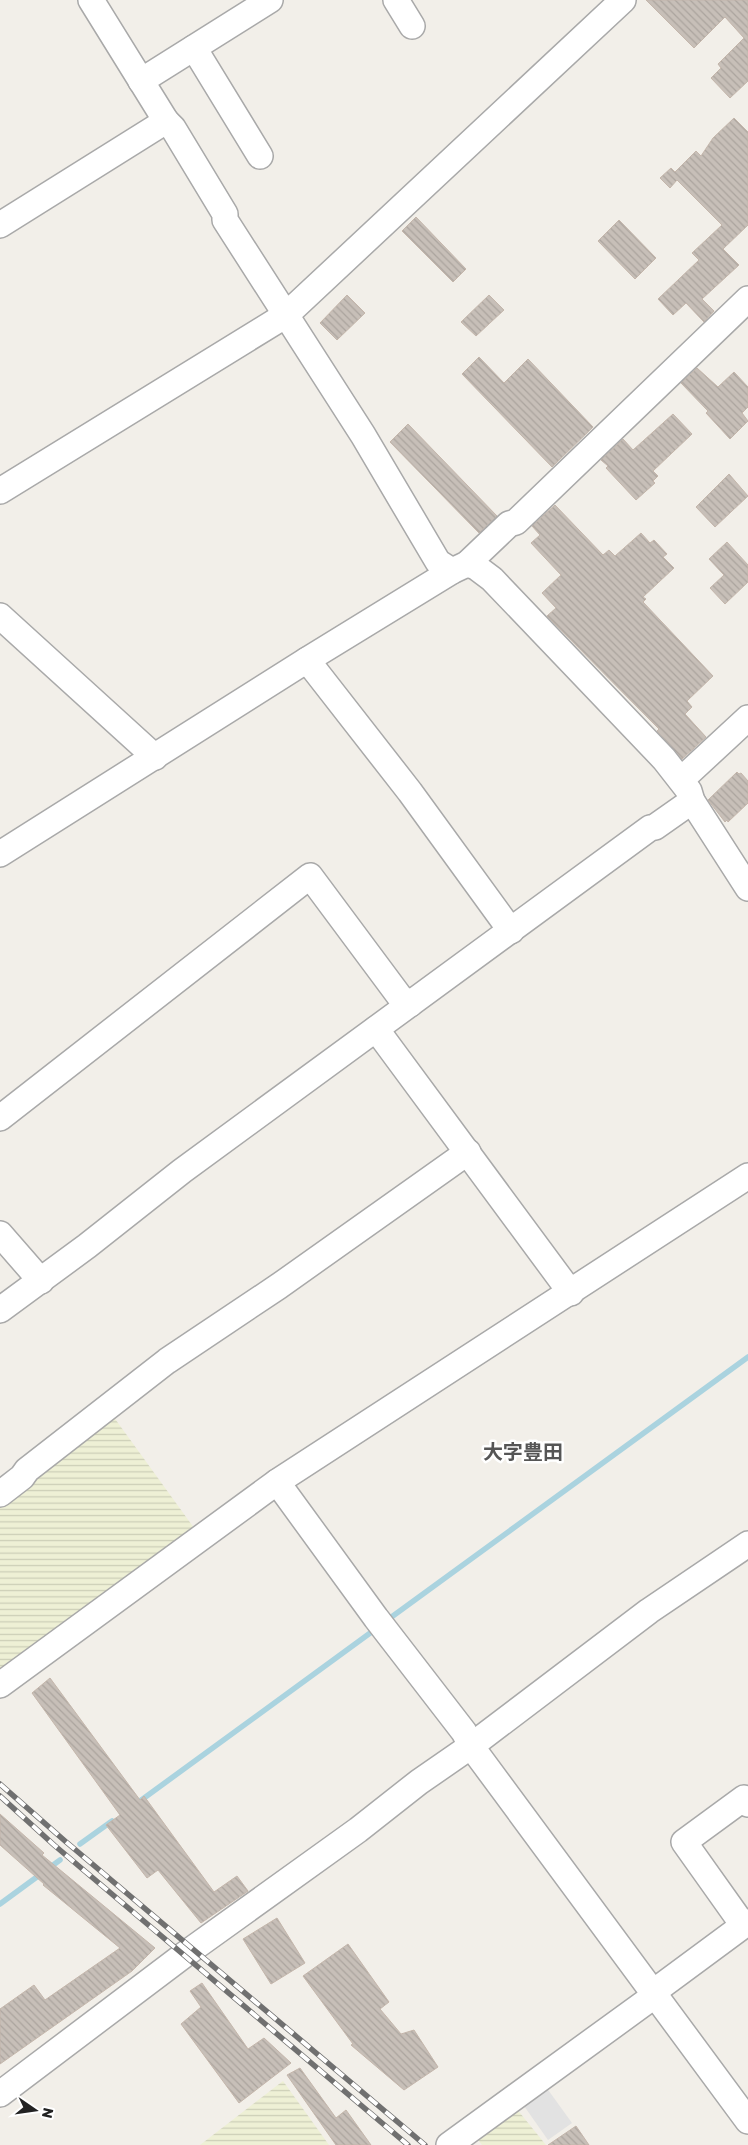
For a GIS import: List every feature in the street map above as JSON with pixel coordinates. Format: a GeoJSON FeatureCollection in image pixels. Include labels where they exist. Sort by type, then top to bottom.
{"type":"FeatureCollection","features":[{"type":"Feature","properties":{"kind":"street"},"geometry":{"type":"LineString","coordinates":[[91,0],[140,81],[166,121],[173,128],[225,214],[225,220],[363,436],[438,562],[460,567],[476,567],[492,579],[687,790],[748,888]]}},
{"type":"Feature","properties":{"kind":"street"},"geometry":{"type":"LineString","coordinates":[[140,81],[270,0]]}},
{"type":"Feature","properties":{"kind":"street"},"geometry":{"type":"LineString","coordinates":[[396,0],[412,26]]}},
{"type":"Feature","properties":{"kind":"street"},"geometry":{"type":"LineString","coordinates":[[0,491],[286,315],[623,0]]}},
{"type":"Feature","properties":{"kind":"street"},"geometry":{"type":"LineString","coordinates":[[194,48],[260,156]]}},
{"type":"Feature","properties":{"kind":"street"},"geometry":{"type":"LineString","coordinates":[[0,225],[166,121]]}},
{"type":"Feature","properties":{"kind":"street"},"geometry":{"type":"LineString","coordinates":[[0,854],[307,660],[460,567],[509,524],[516,522],[748,299]]}},
{"type":"Feature","properties":{"kind":"street"},"geometry":{"type":"LineString","coordinates":[[0,616],[155,757]]}},
{"type":"Feature","properties":{"kind":"street"},"geometry":{"type":"LineString","coordinates":[[307,660],[410,792],[511,931]]}},
{"type":"Feature","properties":{"kind":"street"},"geometry":{"type":"LineString","coordinates":[[0,1310],[182,1171],[650,828],[655,827],[748,718]]}},
{"type":"Feature","properties":{"kind":"street"},"geometry":{"type":"LineString","coordinates":[[0,1118],[310,876],[400,997],[410,1004]]}},
{"type":"Feature","properties":{"kind":"street"},"geometry":{"type":"LineString","coordinates":[[376,1029],[571,1293]]}},
{"type":"Feature","properties":{"kind":"street"},"geometry":{"type":"LineString","coordinates":[[0,1494],[78,1429],[167,1361],[279,1286],[468,1152]]}},
{"type":"Feature","properties":{"kind":"street"},"geometry":{"type":"LineString","coordinates":[[0,1685],[276,1482],[571,1293],[748,1176]]}},
{"type":"Feature","properties":{"kind":"street"},"geometry":{"type":"LineString","coordinates":[[0,1234],[40,1281]]}},
{"type":"Feature","properties":{"kind":"street"},"geometry":{"type":"LineString","coordinates":[[276,1482],[464,1732],[471,1746],[748,2122]]}},
{"type":"Feature","properties":{"kind":"street"},"geometry":{"type":"LineString","coordinates":[[0,2094],[184,1955],[358,1830],[419,1782],[471,1746],[649,1611],[748,1544]]}},
{"type":"Feature","properties":{"kind":"street"},"geometry":{"type":"LineString","coordinates":[[449,2145],[746,1923],[684,1842],[744,1798],[748,1804]]}},
{"type":"Feature","properties":{"kind":"green space"},"geometry":{"type":"Polygon","coordinates":[[[113,1416],[197,1532],[0,1674],[0,1503],[113,1416]]]}},
{"type":"Feature","properties":{"kind":"green space"},"geometry":{"type":"Polygon","coordinates":[[[283,2081],[329,2145],[200,2145],[283,2081]]]}},
{"type":"Feature","properties":{"kind":"green space"},"geometry":{"type":"Polygon","coordinates":[[[516,2108],[546,2145],[482,2145],[476,2137],[516,2108]]]}},
{"type":"Feature","properties":{"kind":"shaded area"},"geometry":{"type":"Polygon","coordinates":[[[546,2087],[572,2123],[548,2140],[522,2103],[546,2087]]]}},
{"type":"Feature","properties":{"kind":"building"},"geometry":{"type":"Polygon","coordinates":[[[646,0],[748,0],[748,81],[730,98],[711,78],[721,68],[718,64],[744,38],[725,17],[694,48],[646,0]]]}},
{"type":"Feature","properties":{"kind":"building"},"geometry":{"type":"Polygon","coordinates":[[[734,118],[748,132],[748,225],[723,249],[739,265],[702,299],[714,311],[704,322],[686,303],[673,315],[658,299],[699,260],[692,253],[722,225],[677,180],[670,188],[660,178],[671,168],[675,172],[696,151],[701,156],[713,138],[734,118]]]}},
{"type":"Feature","properties":{"kind":"building"},"geometry":{"type":"Polygon","coordinates":[[[416,217],[466,269],[453,282],[402,231],[416,217]]]}},
{"type":"Feature","properties":{"kind":"building"},"geometry":{"type":"Polygon","coordinates":[[[619,220],[656,258],[635,279],[598,241],[619,220]]]}},
{"type":"Feature","properties":{"kind":"building"},"geometry":{"type":"Polygon","coordinates":[[[347,295],[365,313],[337,340],[320,323],[347,295]]]}},
{"type":"Feature","properties":{"kind":"building"},"geometry":{"type":"Polygon","coordinates":[[[489,295],[504,310],[476,336],[461,322],[489,295]]]}},
{"type":"Feature","properties":{"kind":"building"},"geometry":{"type":"Polygon","coordinates":[[[479,357],[504,383],[528,359],[593,427],[552,467],[462,374],[479,357]]]}},
{"type":"Feature","properties":{"kind":"building"},"geometry":{"type":"Polygon","coordinates":[[[697,368],[718,387],[734,372],[748,387],[748,407],[742,413],[748,421],[730,439],[706,413],[708,411],[681,383],[697,368]]]}},
{"type":"Feature","properties":{"kind":"building"},"geometry":{"type":"Polygon","coordinates":[[[673,414],[692,434],[653,471],[658,476],[653,481],[655,483],[636,500],[606,468],[608,466],[601,460],[623,439],[633,450],[673,414]]]}},
{"type":"Feature","properties":{"kind":"building"},"geometry":{"type":"Polygon","coordinates":[[[408,424],[497,516],[479,533],[390,442],[408,424]]]}},
{"type":"Feature","properties":{"kind":"building"},"geometry":{"type":"Polygon","coordinates":[[[729,474],[748,496],[715,527],[696,507],[729,474]]]}},
{"type":"Feature","properties":{"kind":"building"},"geometry":{"type":"Polygon","coordinates":[[[555,505],[603,555],[609,550],[615,556],[641,533],[650,543],[654,540],[667,554],[663,557],[674,568],[643,597],[646,599],[643,602],[713,676],[687,701],[692,707],[685,714],[706,737],[682,759],[657,731],[659,729],[547,616],[556,608],[542,593],[561,575],[531,543],[540,535],[532,526],[555,505]]]}},
{"type":"Feature","properties":{"kind":"building"},"geometry":{"type":"Polygon","coordinates":[[[727,542],[748,565],[748,582],[725,604],[710,588],[724,575],[709,559],[727,542]]]}},
{"type":"Feature","properties":{"kind":"building"},"geometry":{"type":"Polygon","coordinates":[[[737,772],[741,773],[748,781],[748,803],[728,822],[727,820],[725,822],[708,800],[737,772]]]}},
{"type":"Feature","properties":{"kind":"building"},"geometry":{"type":"Polygon","coordinates":[[[50,1678],[140,1800],[144,1796],[214,1892],[237,1876],[248,1891],[201,1923],[158,1870],[147,1878],[106,1825],[120,1815],[32,1693],[50,1678]]]}},
{"type":"Feature","properties":{"kind":"building"},"geometry":{"type":"Polygon","coordinates":[[[0,1814],[44,1853],[42,1855],[155,1948],[132,1971],[0,2064],[0,2009],[34,1985],[45,2000],[120,1948],[43,1885],[0,1845],[0,1814]]]}},
{"type":"Feature","properties":{"kind":"building"},"geometry":{"type":"Polygon","coordinates":[[[277,1918],[305,1963],[271,1984],[243,1939],[277,1918]]]}},
{"type":"Feature","properties":{"kind":"building"},"geometry":{"type":"Polygon","coordinates":[[[348,1944],[389,2002],[380,2009],[401,2034],[414,2030],[438,2067],[404,2090],[351,2045],[353,2044],[303,1976],[348,1944]]]}},
{"type":"Feature","properties":{"kind":"building"},"geometry":{"type":"Polygon","coordinates":[[[202,1983],[248,2049],[264,2038],[291,2063],[239,2103],[181,2024],[201,2007],[190,1991],[202,1983]]]}},
{"type":"Feature","properties":{"kind":"building"},"geometry":{"type":"Polygon","coordinates":[[[300,2068],[336,2118],[346,2110],[371,2145],[336,2145],[287,2075],[300,2068]]]}},
{"type":"Feature","properties":{"kind":"building"},"geometry":{"type":"Polygon","coordinates":[[[576,2126],[589,2145],[548,2145],[576,2126]]]}},
{"type":"Feature","properties":{"kind":"waterway"},"geometry":{"type":"LineString","coordinates":[[386,1621],[748,1357]]}},
{"type":"Feature","properties":{"kind":"waterway"},"geometry":{"type":"LineString","coordinates":[[140,1801],[377,1628]]}},
{"type":"Feature","properties":{"kind":"waterway"},"geometry":{"type":"LineString","coordinates":[[80,1844],[112,1821]]}},
{"type":"Feature","properties":{"kind":"waterway"},"geometry":{"type":"LineString","coordinates":[[0,1904],[60,1860]]}},
{"type":"Feature","properties":{"kind":"railway"},"geometry":{"type":"LineString","coordinates":[[0,1784],[425,2145]]}},
{"type":"Feature","properties":{"kind":"railway"},"geometry":{"type":"LineString","coordinates":[[0,1796],[54,1845],[408,2145]]}},
{"type":"Feature","properties":{"kind":"district","name":"大字豊田"},"geometry":{"type":"Point","coordinates":[523,1452]}}]}
